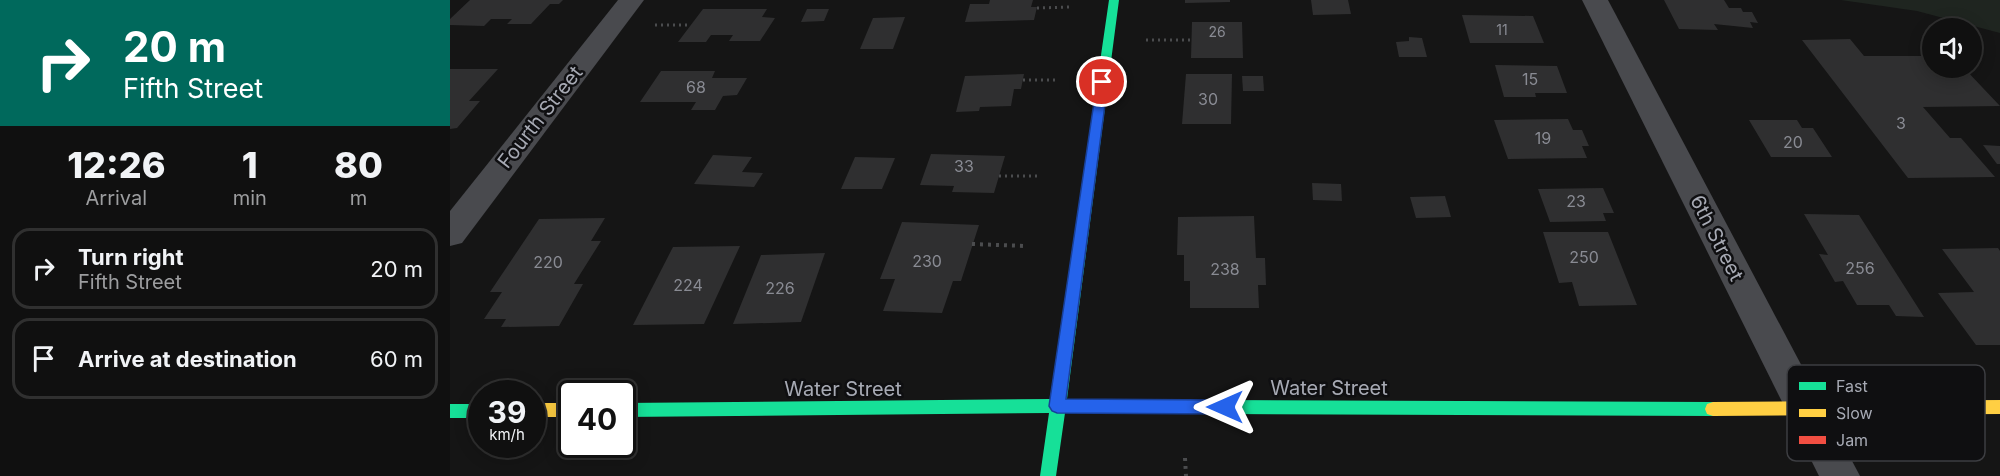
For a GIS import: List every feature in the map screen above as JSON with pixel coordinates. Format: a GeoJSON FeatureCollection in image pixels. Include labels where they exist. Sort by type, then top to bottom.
{"type":"FeatureCollection","features":[{"type":"Feature","properties":{"kind":"street","name":"Fourth Street"},"geometry":{"type":"LineString","coordinates":[[450,234],[631,0]]}},
{"type":"Feature","properties":{"kind":"street"},"geometry":{"type":"LineString","coordinates":[[1048,476],[1114,0]]}},
{"type":"Feature","properties":{"kind":"street","name":"6th Street"},"geometry":{"type":"LineString","coordinates":[[1595,0],[1787,374]]}},
{"type":"Feature","properties":{"kind":"street","name":"Water Street"},"geometry":{"type":"LineString","coordinates":[[636,410],[1057,406],[1787,409]]}},
{"type":"Feature","properties":{"kind":"street","name":"Water Street"},"geometry":{"type":"LineString","coordinates":[[1985,407],[2000,407]]}},
{"type":"Feature","properties":{"kind":"street"},"geometry":{"type":"LineString","coordinates":[[450,411],[468,411]]}},
{"type":"Feature","properties":{"kind":"street","name":"6th Street"},"geometry":{"type":"LineString","coordinates":[[1832,461],[1840,476]]}},
{"type":"Feature","properties":{"kind":"path"},"geometry":{"type":"LineString","coordinates":[[1037,8],[1071,8]]}},
{"type":"Feature","properties":{"kind":"path"},"geometry":{"type":"LineString","coordinates":[[654,25],[690,25]]}},
{"type":"Feature","properties":{"kind":"path"},"geometry":{"type":"LineString","coordinates":[[1140,39],[1191,40]]}},
{"type":"Feature","properties":{"kind":"path"},"geometry":{"type":"LineString","coordinates":[[1023,80],[1058,80]]}},
{"type":"Feature","properties":{"kind":"path"},"geometry":{"type":"LineString","coordinates":[[999,176],[1039,176]]}},
{"type":"Feature","properties":{"kind":"path"},"geometry":{"type":"LineString","coordinates":[[972,244],[1025,246]]}},
{"type":"Feature","properties":{"kind":"path"},"geometry":{"type":"LineString","coordinates":[[1185,458],[1186,476]]}},
{"type":"Feature","properties":{"kind":"shaded area"},"geometry":{"type":"Polygon","coordinates":[[[1841,0],[2000,0],[2000,33],[1982,28],[1982,18],[1943,18],[1917,11],[1841,0]]]}},
{"type":"Feature","properties":{"kind":"building"},"geometry":{"type":"Polygon","coordinates":[[[470,0],[563,0],[559,4],[550,4],[531,24],[507,24],[512,19],[491,19],[484,26],[450,25],[450,19],[470,0]]]}},
{"type":"Feature","properties":{"kind":"building"},"geometry":{"type":"Polygon","coordinates":[[[990,0],[1033,0],[1031,7],[1037,7],[1034,20],[965,22],[970,4],[989,4],[990,0]]]}},
{"type":"Feature","properties":{"kind":"building"},"geometry":{"type":"Polygon","coordinates":[[[1185,0],[1230,0],[1230,2],[1185,3],[1185,0]]]}},
{"type":"Feature","properties":{"kind":"building"},"geometry":{"type":"Polygon","coordinates":[[[1311,0],[1348,0],[1351,14],[1313,15],[1311,0]]]}},
{"type":"Feature","properties":{"kind":"building"},"geometry":{"type":"Polygon","coordinates":[[[1664,0],[1724,0],[1729,8],[1741,8],[1743,12],[1752,12],[1758,23],[1750,22],[1753,28],[1714,24],[1718,30],[1679,29],[1664,0]]]}},
{"type":"Feature","properties":{"kind":"building"},"geometry":{"type":"Polygon","coordinates":[[[703,9],[767,9],[762,17],[775,18],[760,41],[729,41],[733,35],[711,35],[706,42],[678,42],[703,9]]]}},
{"type":"Feature","properties":{"kind":"building"},"geometry":{"type":"Polygon","coordinates":[[[807,9],[829,9],[824,21],[801,22],[807,9]]]}},
{"type":"Feature","properties":{"kind":"building"},"geometry":{"type":"Polygon","coordinates":[[[1462,15],[1533,16],[1544,43],[1470,43],[1462,15]]]}},
{"type":"Feature","properties":{"kind":"building"},"geometry":{"type":"Polygon","coordinates":[[[905,17],[893,49],[860,49],[873,18],[905,17]]]}},
{"type":"Feature","properties":{"kind":"building"},"geometry":{"type":"Polygon","coordinates":[[[1192,22],[1242,22],[1243,58],[1191,58],[1192,22]]]}},
{"type":"Feature","properties":{"kind":"building"},"geometry":{"type":"Polygon","coordinates":[[[1409,37],[1422,38],[1427,57],[1399,57],[1396,42],[1409,41],[1409,37]]]}},
{"type":"Feature","properties":{"kind":"building"},"geometry":{"type":"Polygon","coordinates":[[[1850,39],[1864,56],[1922,56],[1922,78],[1973,78],[2000,106],[1923,107],[1950,138],[1961,138],[1995,177],[1908,178],[1802,40],[1850,39]]]}},
{"type":"Feature","properties":{"kind":"building"},"geometry":{"type":"Polygon","coordinates":[[[1495,65],[1557,66],[1567,93],[1535,93],[1536,97],[1504,97],[1495,65]]]}},
{"type":"Feature","properties":{"kind":"building"},"geometry":{"type":"Polygon","coordinates":[[[450,69],[498,69],[469,101],[480,101],[457,128],[450,129],[450,69]]]}},
{"type":"Feature","properties":{"kind":"building"},"geometry":{"type":"Polygon","coordinates":[[[661,71],[715,71],[712,78],[747,78],[737,95],[723,96],[715,110],[691,110],[696,102],[640,102],[661,71]]]}},
{"type":"Feature","properties":{"kind":"building"},"geometry":{"type":"Polygon","coordinates":[[[1024,74],[1021,89],[1014,89],[1011,106],[980,107],[979,111],[956,112],[965,76],[1024,74]]]}},
{"type":"Feature","properties":{"kind":"building"},"geometry":{"type":"Polygon","coordinates":[[[1186,74],[1232,74],[1231,124],[1182,124],[1186,74]]]}},
{"type":"Feature","properties":{"kind":"building"},"geometry":{"type":"Polygon","coordinates":[[[1242,76],[1263,76],[1264,91],[1243,91],[1242,76]]]}},
{"type":"Feature","properties":{"kind":"building"},"geometry":{"type":"Polygon","coordinates":[[[1568,119],[1573,130],[1582,130],[1589,146],[1582,146],[1587,158],[1508,159],[1494,120],[1568,119]]]}},
{"type":"Feature","properties":{"kind":"building"},"geometry":{"type":"Polygon","coordinates":[[[1749,120],[1797,120],[1802,128],[1813,128],[1832,157],[1771,157],[1749,120]]]}},
{"type":"Feature","properties":{"kind":"building"},"geometry":{"type":"Polygon","coordinates":[[[1983,145],[2000,146],[2000,164],[1997,164],[1983,145]]]}},
{"type":"Feature","properties":{"kind":"building"},"geometry":{"type":"Polygon","coordinates":[[[931,154],[1005,156],[994,193],[952,192],[954,186],[920,185],[931,154]]]}},
{"type":"Feature","properties":{"kind":"building"},"geometry":{"type":"Polygon","coordinates":[[[713,155],[752,157],[742,172],[763,173],[754,187],[694,184],[713,155]]]}},
{"type":"Feature","properties":{"kind":"building"},"geometry":{"type":"Polygon","coordinates":[[[855,157],[895,158],[882,189],[841,189],[855,157]]]}},
{"type":"Feature","properties":{"kind":"building"},"geometry":{"type":"Polygon","coordinates":[[[1312,183],[1341,184],[1342,201],[1313,200],[1312,183]]]}},
{"type":"Feature","properties":{"kind":"building"},"geometry":{"type":"Polygon","coordinates":[[[1603,188],[1614,213],[1603,213],[1606,221],[1550,222],[1538,189],[1603,188]]]}},
{"type":"Feature","properties":{"kind":"building"},"geometry":{"type":"Polygon","coordinates":[[[1445,196],[1451,217],[1416,218],[1410,197],[1445,196]]]}},
{"type":"Feature","properties":{"kind":"building"},"geometry":{"type":"Polygon","coordinates":[[[1804,214],[1859,215],[1924,317],[1896,316],[1889,305],[1857,305],[1843,281],[1835,282],[1819,254],[1828,255],[1804,214]]]}},
{"type":"Feature","properties":{"kind":"building"},"geometry":{"type":"Polygon","coordinates":[[[1254,216],[1256,258],[1265,258],[1266,285],[1258,285],[1259,308],[1190,308],[1190,281],[1184,281],[1184,255],[1177,255],[1178,217],[1254,216]]]}},
{"type":"Feature","properties":{"kind":"building"},"geometry":{"type":"Polygon","coordinates":[[[605,218],[591,241],[601,241],[574,284],[583,284],[559,326],[501,327],[506,319],[484,319],[502,292],[490,292],[539,219],[605,218]]]}},
{"type":"Feature","properties":{"kind":"building"},"geometry":{"type":"Polygon","coordinates":[[[902,222],[979,225],[961,281],[953,281],[942,313],[883,311],[895,279],[880,279],[902,222]]]}},
{"type":"Feature","properties":{"kind":"building"},"geometry":{"type":"Polygon","coordinates":[[[1543,232],[1608,232],[1637,305],[1579,306],[1572,282],[1559,283],[1543,232]]]}},
{"type":"Feature","properties":{"kind":"building"},"geometry":{"type":"Polygon","coordinates":[[[740,246],[704,324],[633,325],[673,247],[740,246]]]}},
{"type":"Feature","properties":{"kind":"building"},"geometry":{"type":"Polygon","coordinates":[[[1998,248],[2000,251],[2000,345],[1976,345],[1938,293],[1974,292],[1942,249],[1998,248]]]}},
{"type":"Feature","properties":{"kind":"building"},"geometry":{"type":"Polygon","coordinates":[[[825,253],[801,322],[733,324],[761,255],[825,253]]]}},
{"type":"Feature","properties":{"kind":"traffic: fast"},"geometry":{"type":"LineString","coordinates":[[1048,476],[1114,0]]}},
{"type":"Feature","properties":{"kind":"traffic: fast"},"geometry":{"type":"LineString","coordinates":[[636,410],[1074,406]]}},
{"type":"Feature","properties":{"kind":"traffic: fast"},"geometry":{"type":"LineString","coordinates":[[1225,407],[1713,409]]}},
{"type":"Feature","properties":{"kind":"traffic: fast"},"geometry":{"type":"LineString","coordinates":[[450,411],[468,411]]}},
{"type":"Feature","properties":{"kind":"traffic: slow"},"geometry":{"type":"LineString","coordinates":[[1985,407],[2000,407]]}},
{"type":"Feature","properties":{"kind":"traffic: slow"},"geometry":{"type":"LineString","coordinates":[[1713,409],[1787,408]]}},
{"type":"Feature","properties":{"kind":"traffic: slow"},"geometry":{"type":"LineString","coordinates":[[546,410],[558,410]]}},
{"type":"Feature","properties":{"kind":"traffic: jam"},"geometry":{"type":"LineString","coordinates":[[1074,406],[1225,407]]}},
{"type":"Feature","properties":{"kind":"route"},"geometry":{"type":"LineString","coordinates":[[1102,82],[1057,406],[1225,407]]}}]}
